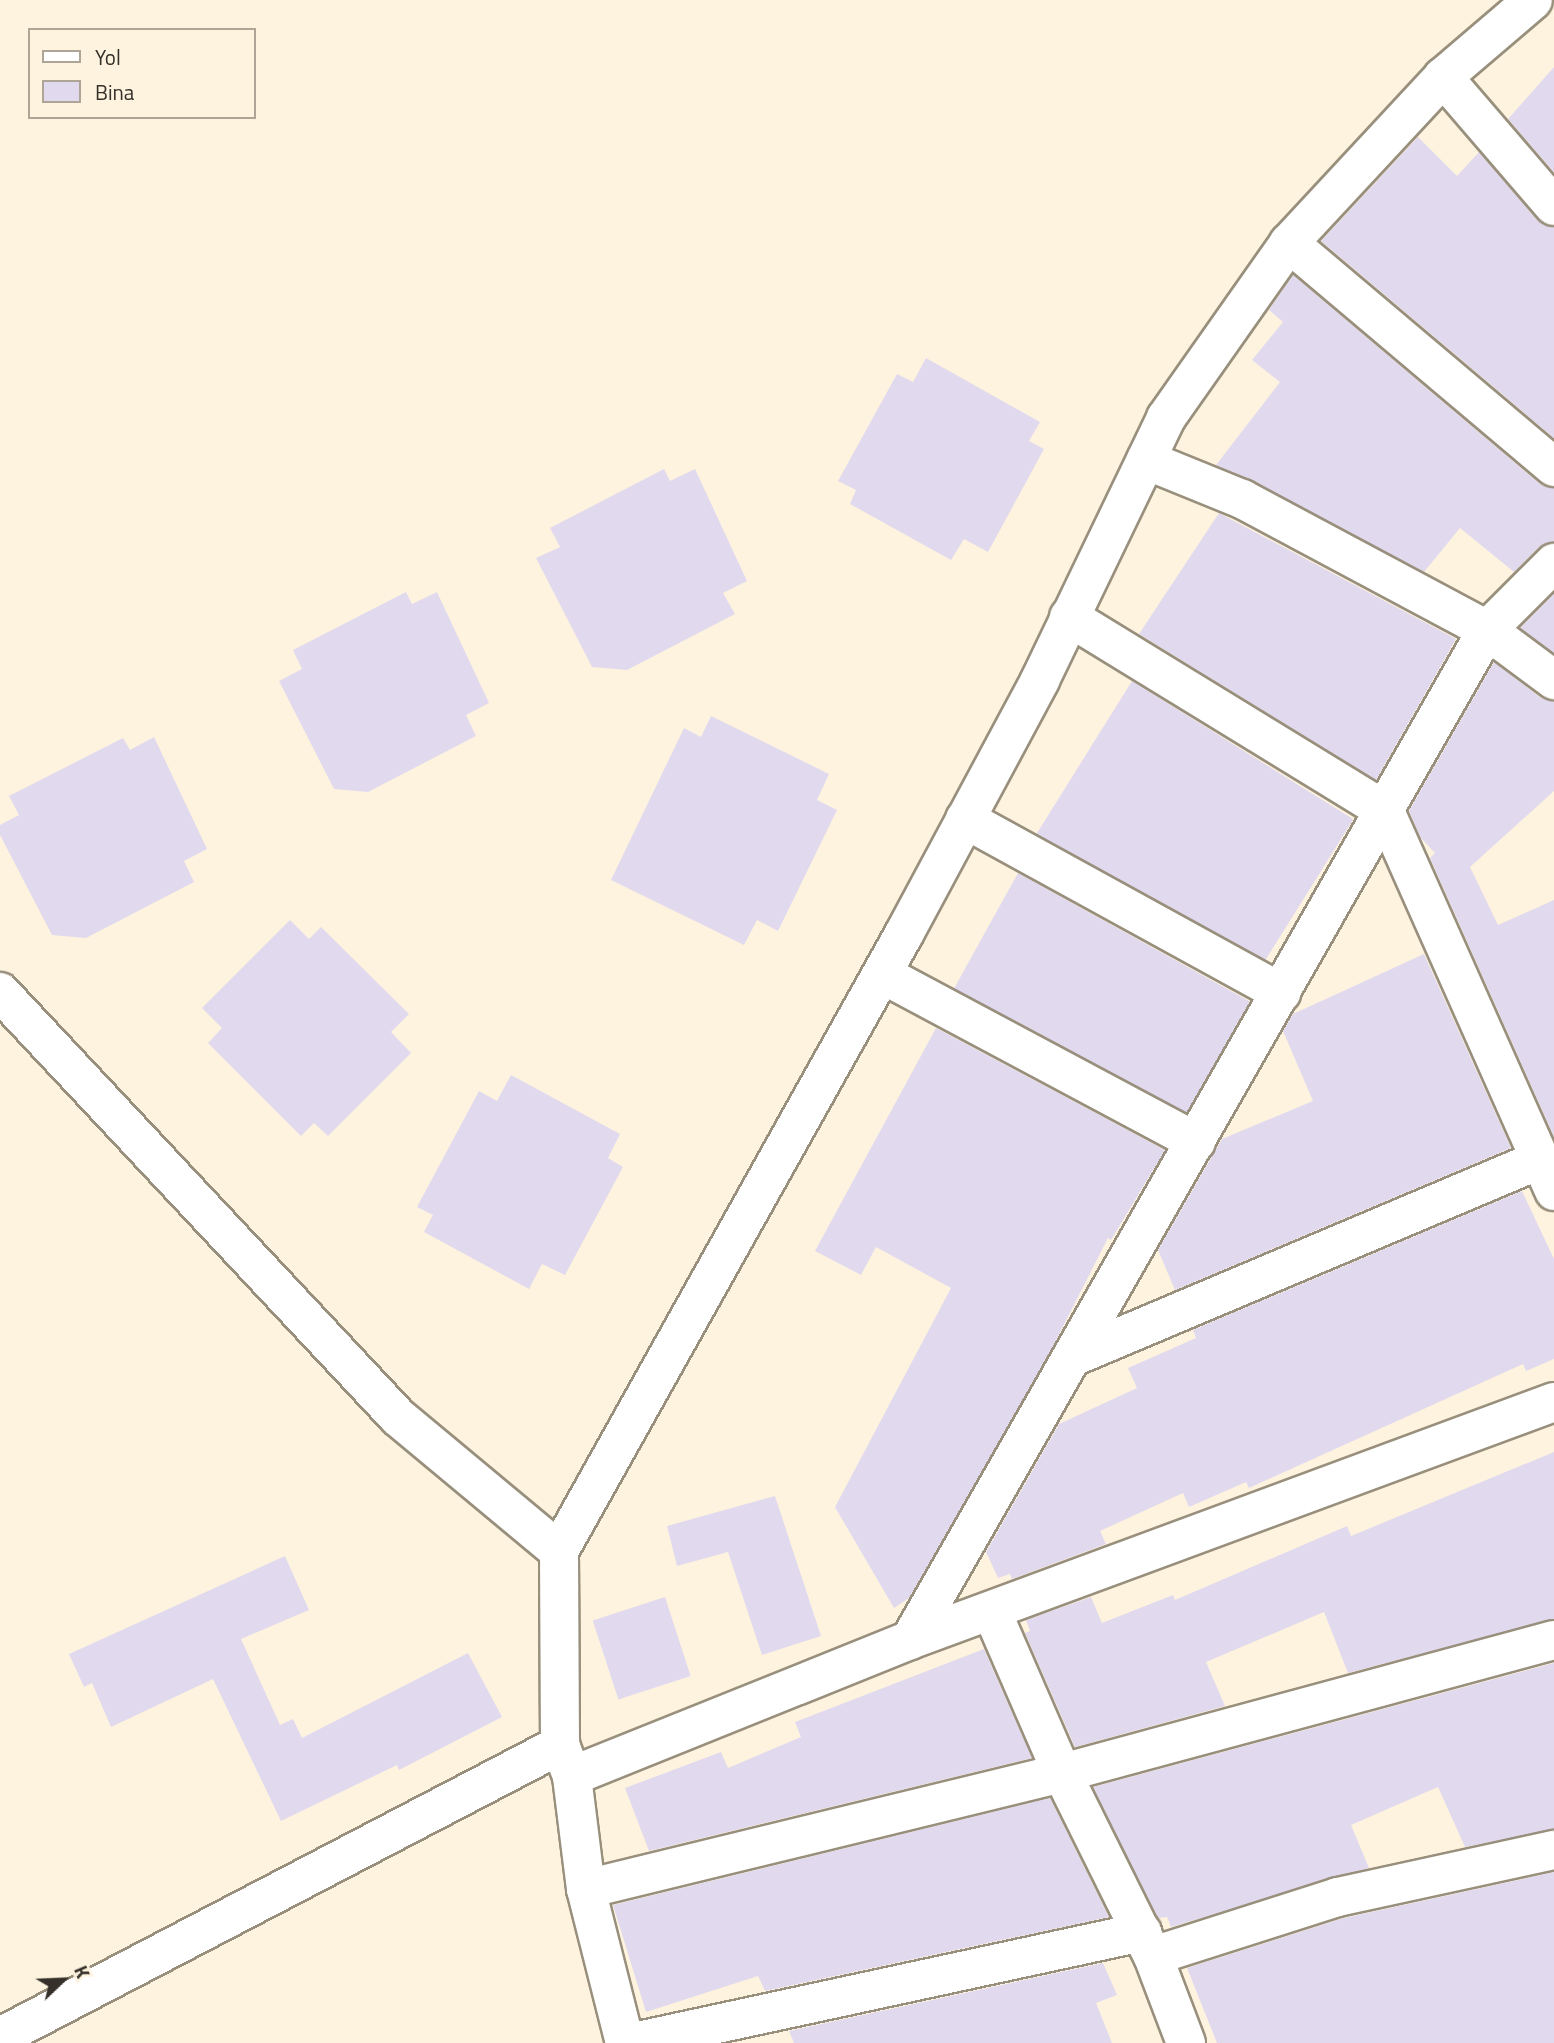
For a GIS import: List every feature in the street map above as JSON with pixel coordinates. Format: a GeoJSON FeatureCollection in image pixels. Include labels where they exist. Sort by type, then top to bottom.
{"type":"FeatureCollection","features":[{"type":"Feature","properties":{"kind":"street"},"geometry":{"type":"LineString","coordinates":[[1532,0],[1443,77],[1289,243],[1166,418],[1069,617],[882,974],[559,1551],[566,1761],[586,1889],[627,2043],[1148,1944],[1338,1897],[1554,1850]]}},
{"type":"Feature","properties":{"kind":"street"},"geometry":{"type":"LineString","coordinates":[[1443,77],[1554,206]]}},
{"type":"Feature","properties":{"kind":"street"},"geometry":{"type":"LineString","coordinates":[[1289,243],[1554,467]]}},
{"type":"Feature","properties":{"kind":"street"},"geometry":{"type":"LineString","coordinates":[[1146,460],[1242,499],[1487,630],[1554,680]]}},
{"type":"Feature","properties":{"kind":"street"},"geometry":{"type":"LineString","coordinates":[[910,1640],[1075,1356],[1487,630],[1554,563]]}},
{"type":"Feature","properties":{"kind":"street"},"geometry":{"type":"LineString","coordinates":[[1069,617],[1385,811],[1547,1175],[1075,1356]]}},
{"type":"Feature","properties":{"kind":"street"},"geometry":{"type":"LineString","coordinates":[[965,819],[1281,993]]}},
{"type":"Feature","properties":{"kind":"street"},"geometry":{"type":"LineString","coordinates":[[882,974],[1196,1142]]}},
{"type":"Feature","properties":{"kind":"street"},"geometry":{"type":"LineString","coordinates":[[0,992],[398,1417],[559,1551]]}},
{"type":"Feature","properties":{"kind":"street"},"geometry":{"type":"LineString","coordinates":[[0,2037],[566,1761],[992,1612],[1554,1402]]}},
{"type":"Feature","properties":{"kind":"street"},"geometry":{"type":"LineString","coordinates":[[992,1612],[1062,1773],[1148,1944],[1186,2043]]}},
{"type":"Feature","properties":{"kind":"street"},"geometry":{"type":"LineString","coordinates":[[586,1889],[1062,1773],[1554,1640]]}},
{"type":"Feature","properties":{"kind":"building"},"geometry":{"type":"Polygon","coordinates":[[[1554,67],[1554,172],[1508,119],[1554,67]]]}},
{"type":"Feature","properties":{"kind":"building"},"geometry":{"type":"Polygon","coordinates":[[[1418,137],[1457,176],[1479,152],[1537,220],[1554,227],[1554,438],[1321,241],[1418,137]]]}},
{"type":"Feature","properties":{"kind":"building"},"geometry":{"type":"Polygon","coordinates":[[[1293,275],[1540,484],[1554,488],[1554,542],[1539,547],[1514,572],[1460,528],[1424,572],[1216,465],[1280,382],[1252,360],[1283,322],[1269,310],[1293,275]]]}},
{"type":"Feature","properties":{"kind":"building"},"geometry":{"type":"Polygon","coordinates":[[[926,358],[1040,422],[1029,441],[1044,449],[988,552],[964,539],[951,560],[850,504],[856,490],[838,481],[897,374],[913,382],[926,358]]]}},
{"type":"Feature","properties":{"kind":"building"},"geometry":{"type":"Polygon","coordinates":[[[664,469],[670,481],[695,469],[747,581],[723,593],[735,614],[627,670],[592,667],[536,558],[560,547],[550,528],[664,469]]]}},
{"type":"Feature","properties":{"kind":"building"},"geometry":{"type":"Polygon","coordinates":[[[1219,513],[1456,639],[1376,780],[1139,634],[1219,513]]]}},
{"type":"Feature","properties":{"kind":"building"},"geometry":{"type":"Polygon","coordinates":[[[406,592],[412,604],[437,592],[489,703],[466,715],[476,736],[368,792],[334,789],[279,681],[302,669],[293,650],[406,592]]]}},
{"type":"Feature","properties":{"kind":"building"},"geometry":{"type":"Polygon","coordinates":[[[1554,594],[1554,653],[1520,628],[1554,594]]]}},
{"type":"Feature","properties":{"kind":"building"},"geometry":{"type":"Polygon","coordinates":[[[1494,662],[1541,698],[1554,701],[1554,791],[1470,867],[1498,925],[1554,900],[1554,1137],[1430,858],[1435,853],[1420,837],[1409,811],[1494,662]]]}},
{"type":"Feature","properties":{"kind":"building"},"geometry":{"type":"Polygon","coordinates":[[[1132,681],[1353,819],[1258,972],[1037,834],[1132,681]]]}},
{"type":"Feature","properties":{"kind":"building"},"geometry":{"type":"Polygon","coordinates":[[[711,716],[829,774],[817,800],[837,810],[778,931],[757,920],[744,945],[611,880],[684,728],[701,737],[711,716]]]}},
{"type":"Feature","properties":{"kind":"building"},"geometry":{"type":"Polygon","coordinates":[[[154,737],[207,849],[184,861],[194,882],[86,938],[52,935],[0,835],[0,825],[19,815],[9,796],[123,738],[130,750],[154,737]]]}},
{"type":"Feature","properties":{"kind":"building"},"geometry":{"type":"Polygon","coordinates":[[[1018,873],[1250,1001],[1186,1117],[954,988],[1018,873]]]}},
{"type":"Feature","properties":{"kind":"building"},"geometry":{"type":"Polygon","coordinates":[[[290,920],[309,939],[321,927],[409,1014],[391,1032],[411,1053],[328,1136],[314,1123],[301,1136],[208,1043],[222,1028],[202,1008],[290,920]]]}},
{"type":"Feature","properties":{"kind":"building"},"geometry":{"type":"Polygon","coordinates":[[[1424,954],[1511,1148],[1175,1290],[1158,1250],[1222,1139],[1313,1101],[1283,1031],[1293,1014],[1424,954]]]}},
{"type":"Feature","properties":{"kind":"building"},"geometry":{"type":"Polygon","coordinates":[[[936,1028],[1165,1150],[1111,1240],[1108,1238],[1051,1350],[909,1598],[894,1608],[835,1507],[951,1288],[876,1247],[861,1275],[815,1251],[936,1028]]]}},
{"type":"Feature","properties":{"kind":"building"},"geometry":{"type":"Polygon","coordinates":[[[511,1075],[620,1134],[608,1158],[623,1167],[565,1275],[542,1264],[529,1289],[424,1232],[433,1215],[417,1207],[479,1091],[497,1101],[511,1075]]]}},
{"type":"Feature","properties":{"kind":"building"},"geometry":{"type":"Polygon","coordinates":[[[1522,1191],[1554,1259],[1554,1359],[1526,1371],[1523,1364],[1249,1488],[1246,1482],[1189,1507],[1183,1493],[1100,1531],[1106,1544],[1012,1579],[1010,1574],[998,1578],[986,1552],[1059,1424],[1137,1388],[1128,1368],[1196,1338],[1193,1330],[1522,1191]]]}},
{"type":"Feature","properties":{"kind":"building"},"geometry":{"type":"Polygon","coordinates":[[[1554,1452],[1554,1619],[1348,1673],[1324,1612],[1206,1662],[1225,1706],[1075,1747],[1025,1633],[1030,1631],[1026,1620],[1091,1597],[1102,1623],[1173,1595],[1175,1600],[1347,1526],[1351,1536],[1554,1452]]]}},
{"type":"Feature","properties":{"kind":"building"},"geometry":{"type":"Polygon","coordinates":[[[775,1496],[821,1636],[762,1655],[728,1552],[677,1566],[667,1526],[775,1496]]]}},
{"type":"Feature","properties":{"kind":"building"},"geometry":{"type":"Polygon","coordinates":[[[285,1556],[309,1610],[241,1639],[280,1725],[293,1719],[302,1738],[468,1653],[502,1717],[399,1770],[397,1765],[281,1821],[213,1679],[111,1727],[92,1683],[84,1687],[69,1654],[285,1556]]]}},
{"type":"Feature","properties":{"kind":"building"},"geometry":{"type":"Polygon","coordinates":[[[665,1597],[691,1676],[618,1699],[593,1620],[665,1597]]]}},
{"type":"Feature","properties":{"kind":"building"},"geometry":{"type":"Polygon","coordinates":[[[984,1649],[1032,1758],[649,1851],[625,1788],[721,1752],[728,1768],[801,1737],[795,1722],[984,1649]]]}},
{"type":"Feature","properties":{"kind":"building"},"geometry":{"type":"Polygon","coordinates":[[[1554,1663],[1554,1829],[1465,1847],[1438,1787],[1351,1825],[1369,1868],[1171,1927],[1167,1917],[1158,1918],[1093,1787],[1554,1663]]]}},
{"type":"Feature","properties":{"kind":"building"},"geometry":{"type":"Polygon","coordinates":[[[1050,1798],[1109,1917],[765,1991],[758,1976],[646,2012],[613,1905],[1050,1798]]]}},
{"type":"Feature","properties":{"kind":"building"},"geometry":{"type":"Polygon","coordinates":[[[1554,1872],[1554,2043],[1217,2043],[1187,1968],[1344,1918],[1554,1872]]]}},
{"type":"Feature","properties":{"kind":"building"},"geometry":{"type":"Polygon","coordinates":[[[1103,1963],[1117,1995],[1096,2003],[1112,2043],[794,2043],[789,2031],[1103,1963]]]}}]}
